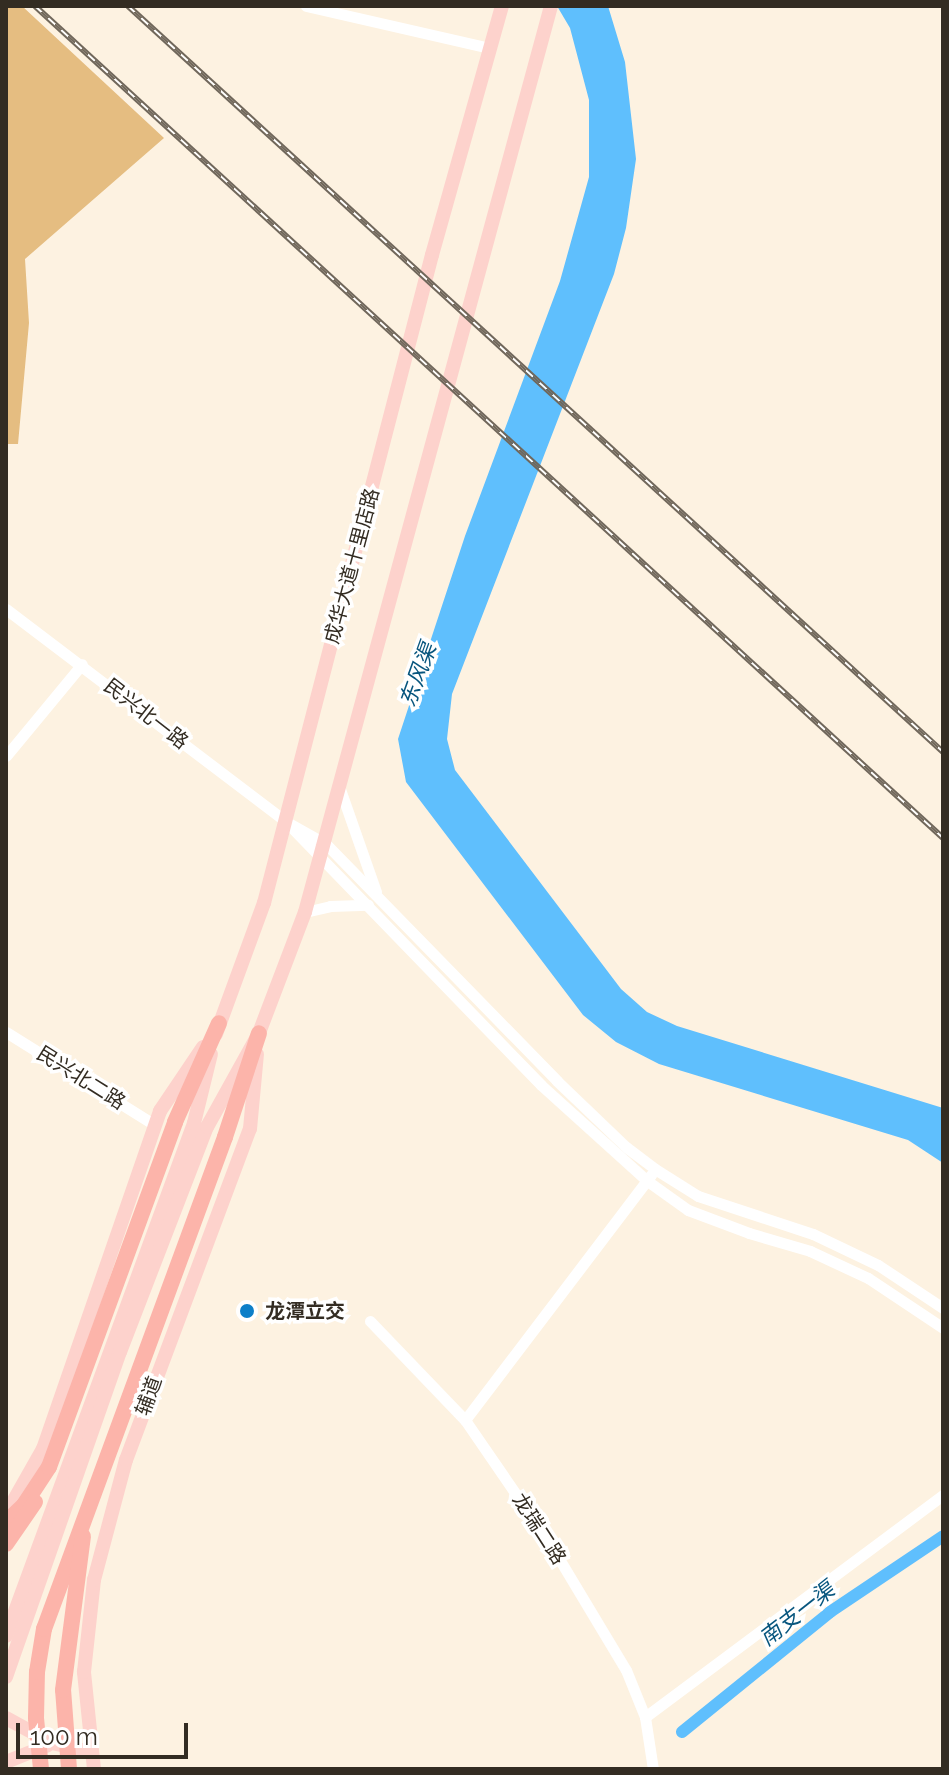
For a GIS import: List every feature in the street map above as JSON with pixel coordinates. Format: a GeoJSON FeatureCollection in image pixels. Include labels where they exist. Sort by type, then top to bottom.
{"type":"FeatureCollection","features":[{"type":"Feature","properties":{"kind":"highway"},"geometry":{"type":"LineString","coordinates":[[6,1544],[34,1506],[175,1122],[219,1023]]}},
{"type":"Feature","properties":{"kind":"highway"},"geometry":{"type":"LineString","coordinates":[[41,1769],[36,1718],[39,1658],[57,1586],[225,1137],[259,1033]]}},
{"type":"Feature","properties":{"kind":"highway"},"geometry":{"type":"LineString","coordinates":[[6,1522],[24,1505],[49,1467]]}},
{"type":"Feature","properties":{"kind":"highway"},"geometry":{"type":"LineString","coordinates":[[69,1769],[64,1732],[65,1651],[86,1508]]}},
{"type":"Feature","properties":{"kind":"main road","name":"成华大道十里店路"},"geometry":{"type":"LineString","coordinates":[[200,1125],[219,1023],[264,903],[502,6]]}},
{"type":"Feature","properties":{"kind":"main road"},"geometry":{"type":"LineString","coordinates":[[6,1636],[200,1125],[259,1033],[305,912],[326,844],[551,6]]}},
{"type":"Feature","properties":{"kind":"main road"},"geometry":{"type":"LineString","coordinates":[[8,1508],[43,1449],[160,1111],[219,1023]]}},
{"type":"Feature","properties":{"kind":"main road","name":"辅道"},"geometry":{"type":"LineString","coordinates":[[94,1769],[84,1672],[88,1625],[104,1539],[126,1460],[250,1129],[259,1033]]}},
{"type":"Feature","properties":{"kind":"main road"},"geometry":{"type":"LineString","coordinates":[[6,1677],[200,1125]]}},
{"type":"Feature","properties":{"kind":"main road"},"geometry":{"type":"LineString","coordinates":[[6,1718],[52,1743],[90,1752]]}},
{"type":"Feature","properties":{"kind":"main road"},"geometry":{"type":"LineString","coordinates":[[6,1762],[52,1743]]}},
{"type":"Feature","properties":{"kind":"street"},"geometry":{"type":"LineString","coordinates":[[306,6],[490,48]]}},
{"type":"Feature","properties":{"kind":"street","name":"民兴北一路"},"geometry":{"type":"LineString","coordinates":[[6,609],[285,821]]}},
{"type":"Feature","properties":{"kind":"street"},"geometry":{"type":"LineString","coordinates":[[6,756],[82,664]]}},
{"type":"Feature","properties":{"kind":"street"},"geometry":{"type":"LineString","coordinates":[[340,789],[373,901]]}},
{"type":"Feature","properties":{"kind":"street"},"geometry":{"type":"LineString","coordinates":[[285,821],[326,844],[373,901],[541,1085],[646,1180],[688,1210],[810,1251],[868,1278],[943,1328]]}},
{"type":"Feature","properties":{"kind":"street"},"geometry":{"type":"LineString","coordinates":[[285,821],[321,861],[373,901],[626,1147],[655,1169],[698,1196],[813,1234],[865,1259],[943,1308]]}},
{"type":"Feature","properties":{"kind":"street"},"geometry":{"type":"LineString","coordinates":[[305,912],[373,901]]}},
{"type":"Feature","properties":{"kind":"street","name":"民兴北二路"},"geometry":{"type":"LineString","coordinates":[[6,1032],[155,1125]]}},
{"type":"Feature","properties":{"kind":"street"},"geometry":{"type":"LineString","coordinates":[[465,1420],[655,1169]]}},
{"type":"Feature","properties":{"kind":"street","name":"龙瑞二路"},"geometry":{"type":"LineString","coordinates":[[370,1321],[465,1420],[556,1554],[626,1670],[645,1717],[653,1769]]}},
{"type":"Feature","properties":{"kind":"street"},"geometry":{"type":"LineString","coordinates":[[645,1717],[943,1495]]}},
{"type":"Feature","properties":{"kind":"shaded area"},"geometry":{"type":"Polygon","coordinates":[[[6,6],[22,6],[164,138],[25,259],[29,323],[18,444],[6,444],[6,6]]]}},
{"type":"Feature","properties":{"kind":"water"},"geometry":{"type":"Polygon","coordinates":[[[557,6],[608,6],[625,62],[636,159],[626,228],[614,274],[452,694],[447,739],[455,770],[621,989],[647,1012],[677,1026],[943,1108],[943,1163],[908,1140],[659,1064],[616,1042],[583,1015],[406,782],[398,739],[465,536],[560,281],[589,177],[589,100],[570,28],[557,6]]]}},
{"type":"Feature","properties":{"kind":"waterway","name":"南支一渠"},"geometry":{"type":"LineString","coordinates":[[682,1732],[830,1612],[943,1536]]}},
{"type":"Feature","properties":{"kind":"railway"},"geometry":{"type":"LineString","coordinates":[[35,6],[943,838]]}},
{"type":"Feature","properties":{"kind":"railway"},"geometry":{"type":"LineString","coordinates":[[128,6],[943,752]]}},
{"type":"Feature","properties":{"kind":"place","name":"龙潭立交"},"geometry":{"type":"Point","coordinates":[247,1311]}},
{"type":"Feature","properties":{"kind":"water label","name":"东风渠"},"geometry":{"type":"Point","coordinates":[418,675]}}]}
